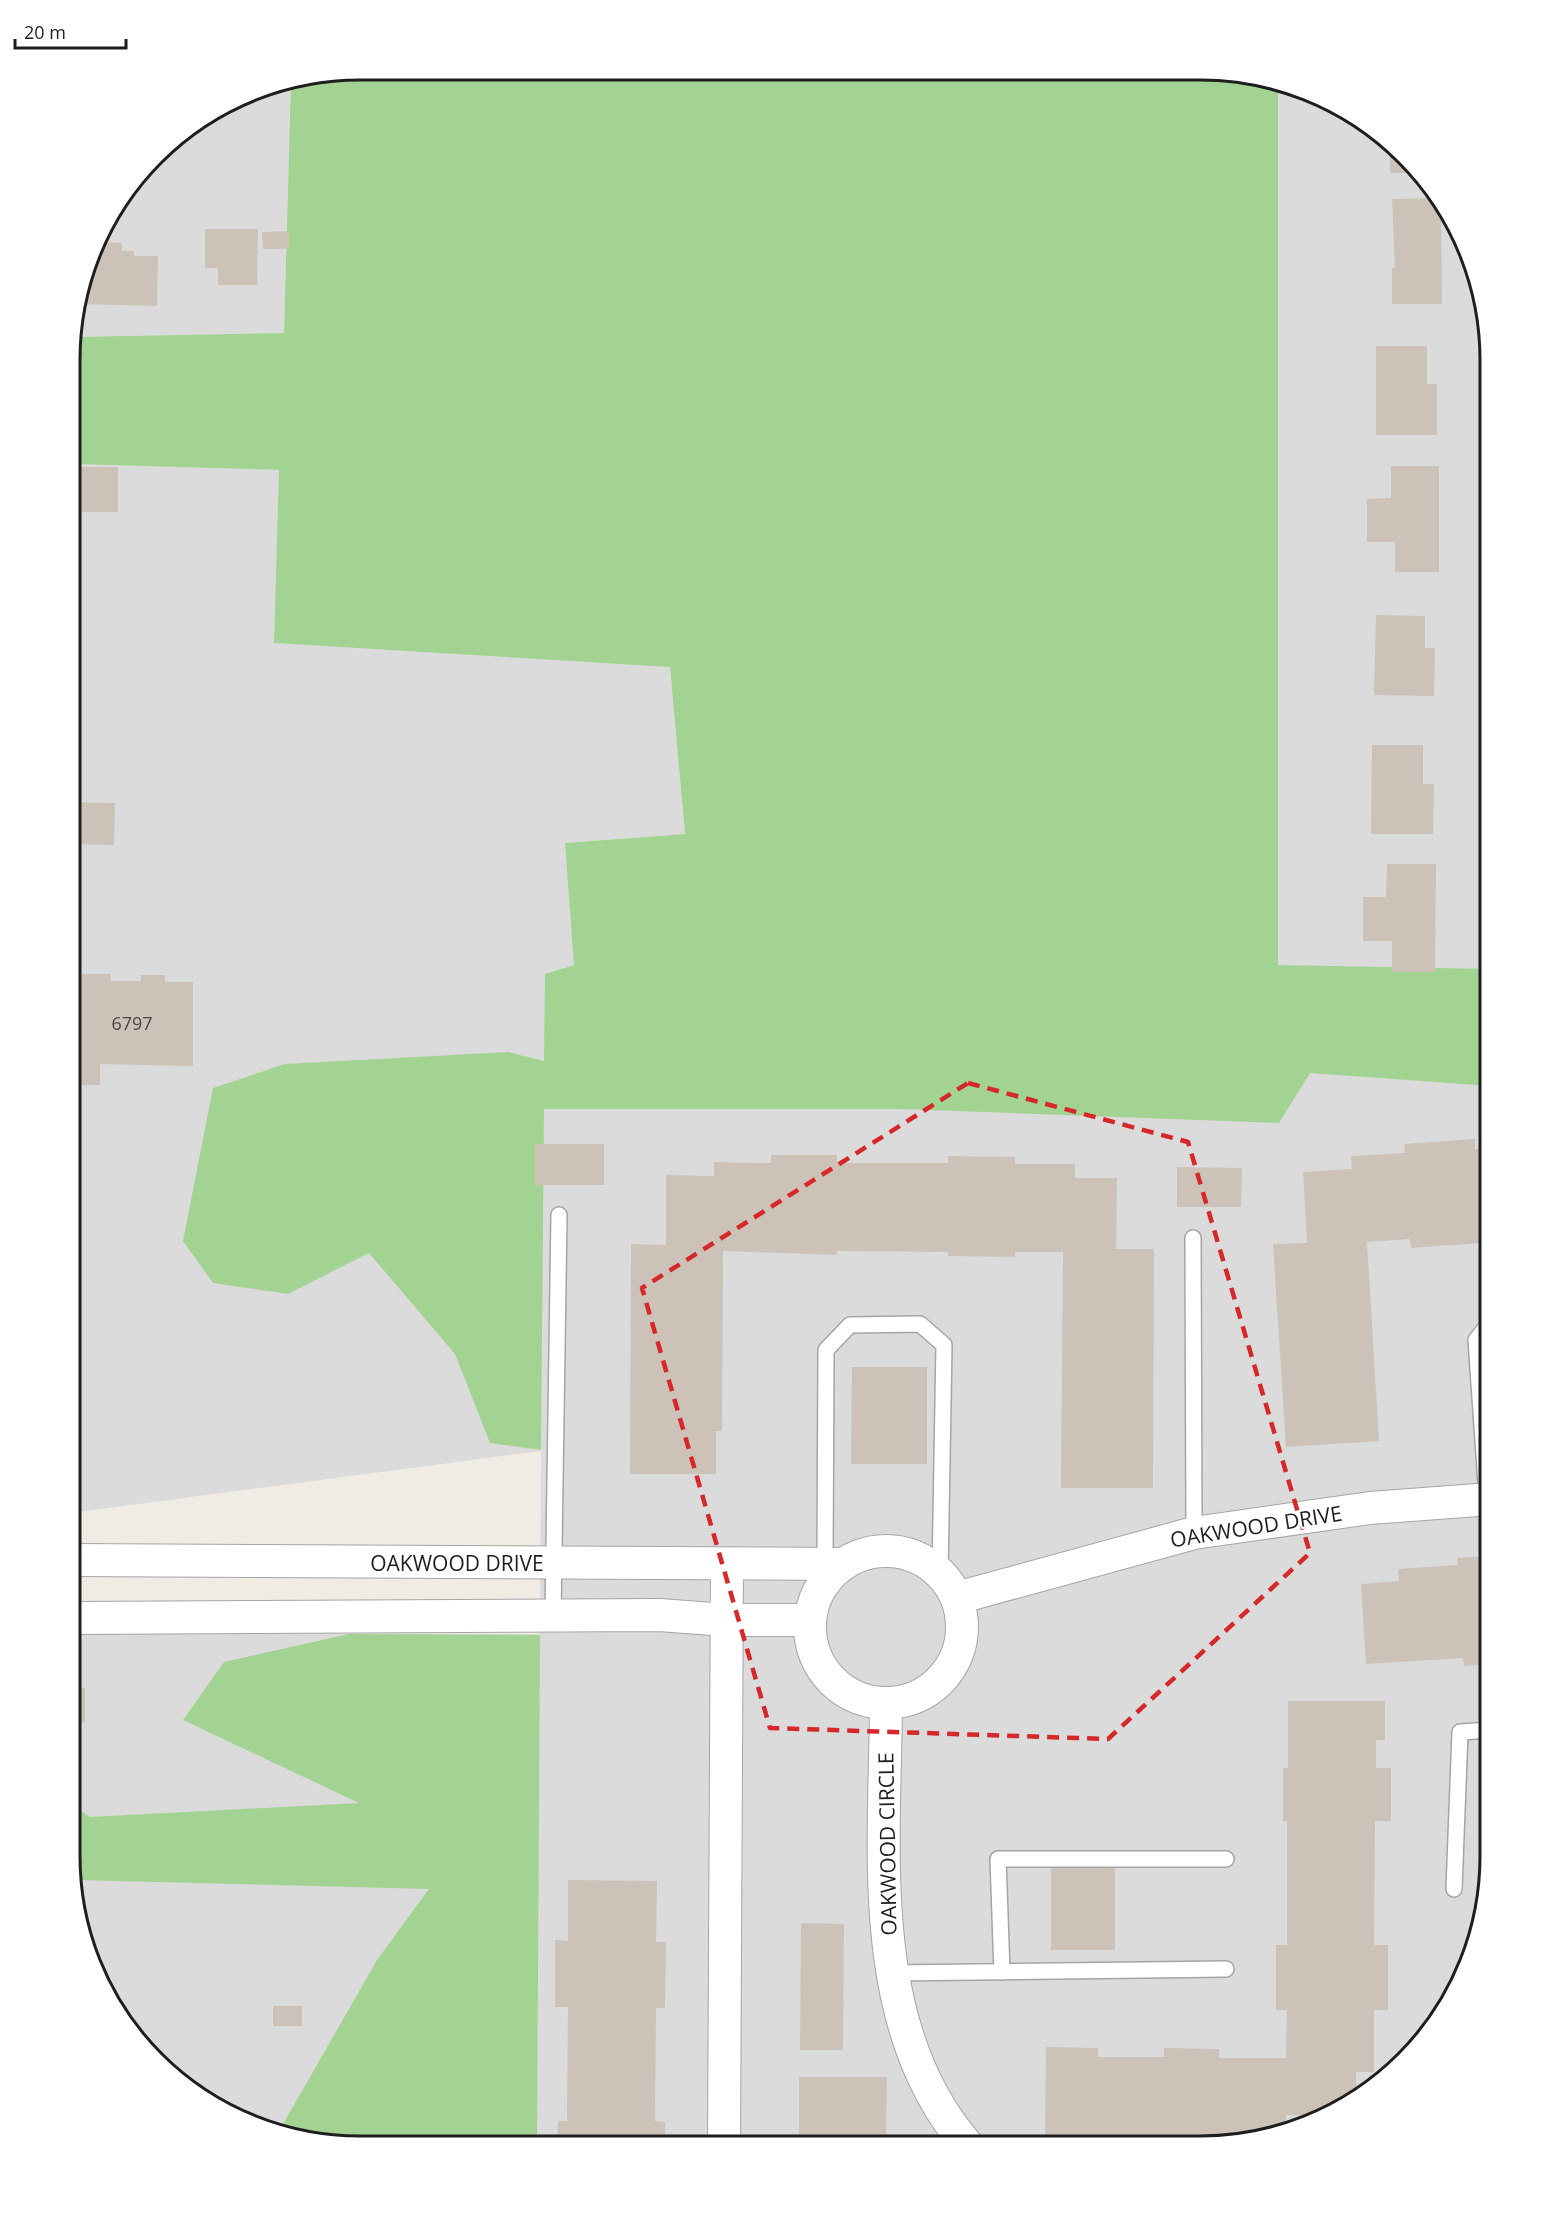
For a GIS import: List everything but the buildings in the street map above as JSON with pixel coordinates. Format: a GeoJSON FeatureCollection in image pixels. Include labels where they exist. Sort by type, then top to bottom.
{"type":"FeatureCollection","features":[{"type":"Feature","properties":{"kind":"street","name":"OAKWOOD DRIVE"},"geometry":{"type":"LineString","coordinates":[[948,1586],[1194,1533],[1370,1508],[1480,1500]]}},
{"type":"Feature","properties":{"kind":"street"},"geometry":{"type":"LineString","coordinates":[[875,1552],[901,1552],[924,1561],[948,1586],[962,1623],[960,1649],[948,1671],[930,1689],[908,1701],[886,1703],[858,1698],[836,1686],[820,1666],[811,1643],[810,1620],[817,1594],[831,1574],[834,1564],[875,1552]]}},
{"type":"Feature","properties":{"kind":"street","name":"OAKWOOD DRIVE"},"geometry":{"type":"LineString","coordinates":[[80,1560],[834,1564]]}},
{"type":"Feature","properties":{"kind":"street"},"geometry":{"type":"LineString","coordinates":[[724,2136],[727,1564]]}},
{"type":"Feature","properties":{"kind":"street"},"geometry":{"type":"LineString","coordinates":[[80,1618],[659,1616],[727,1620],[810,1620]]}},
{"type":"Feature","properties":{"kind":"street","name":"OAKWOOD CIRCLE"},"geometry":{"type":"LineString","coordinates":[[886,1703],[885,1889],[887,1934],[893,1973],[905,2030],[924,2076],[959,2136]]}},
{"type":"Feature","properties":{"kind":"lane"},"geometry":{"type":"LineString","coordinates":[[553,1616],[559,1215]]}},
{"type":"Feature","properties":{"kind":"lane"},"geometry":{"type":"LineString","coordinates":[[1193,1238],[1194,1533]]}},
{"type":"Feature","properties":{"kind":"lane"},"geometry":{"type":"LineString","coordinates":[[834,1564],[826,1350],[850,1325],[920,1324],[944,1345],[948,1586]]}},
{"type":"Feature","properties":{"kind":"lane"},"geometry":{"type":"LineString","coordinates":[[1480,1335],[1476,1340],[1480,1389]]}},
{"type":"Feature","properties":{"kind":"lane"},"geometry":{"type":"LineString","coordinates":[[1454,1889],[1460,1732],[1480,1731]]}},
{"type":"Feature","properties":{"kind":"lane"},"geometry":{"type":"LineString","coordinates":[[1002,1972],[998,1859],[1226,1859]]}},
{"type":"Feature","properties":{"kind":"lane"},"geometry":{"type":"LineString","coordinates":[[893,1973],[1226,1969]]}},
{"type":"Feature","properties":{"kind":"highlighted area"},"geometry":{"type":"Polygon","coordinates":[[[968,1083],[1188,1142],[1310,1553],[1108,1739],[770,1728],[642,1288],[968,1083]]]}},
{"type":"Feature","properties":{"kind":"shaded area"},"geometry":{"type":"Polygon","coordinates":[[[291,88],[284,333],[80,337],[85,305],[94,270],[108,236],[137,189],[175,149],[204,127],[236,108],[291,88]]]}},
{"type":"Feature","properties":{"kind":"shaded area"},"geometry":{"type":"Polygon","coordinates":[[[1278,90],[1324,108],[1371,137],[1423,189],[1452,236],[1466,270],[1475,305],[1480,341],[1480,1875],[1471,1929],[1459,1964],[1443,1996],[1411,2041],[1371,2079],[1324,2108],[1273,2127],[1219,2136],[341,2136],[287,2127],[252,2115],[220,2099],[175,2067],[137,2027],[117,1996],[94,1946],[85,1911],[80,1875],[80,1633],[540,1634],[541,1451],[80,1512],[80,464],[280,470],[274,643],[670,666],[685,834],[566,843],[1277,901],[1278,90]]]}},
{"type":"Feature","properties":{"kind":"green space"},"geometry":{"type":"Polygon","coordinates":[[[341,80],[1219,80],[1278,90],[1278,965],[1480,969],[1480,1085],[1310,1073],[1279,1123],[901,1109],[544,1109],[541,1450],[490,1443],[455,1354],[369,1253],[288,1294],[213,1283],[183,1241],[213,1088],[285,1064],[508,1052],[544,1061],[545,974],[574,965],[565,843],[685,834],[670,667],[274,643],[279,470],[80,464],[80,337],[284,333],[291,88],[341,80]]]}},
{"type":"Feature","properties":{"kind":"green space"},"geometry":{"type":"Polygon","coordinates":[[[349,1634],[540,1635],[537,2136],[341,2136],[282,2126],[377,1960],[429,1889],[81,1880],[80,1810],[90,1817],[359,1803],[183,1720],[224,1662],[349,1634]]]}}]}
